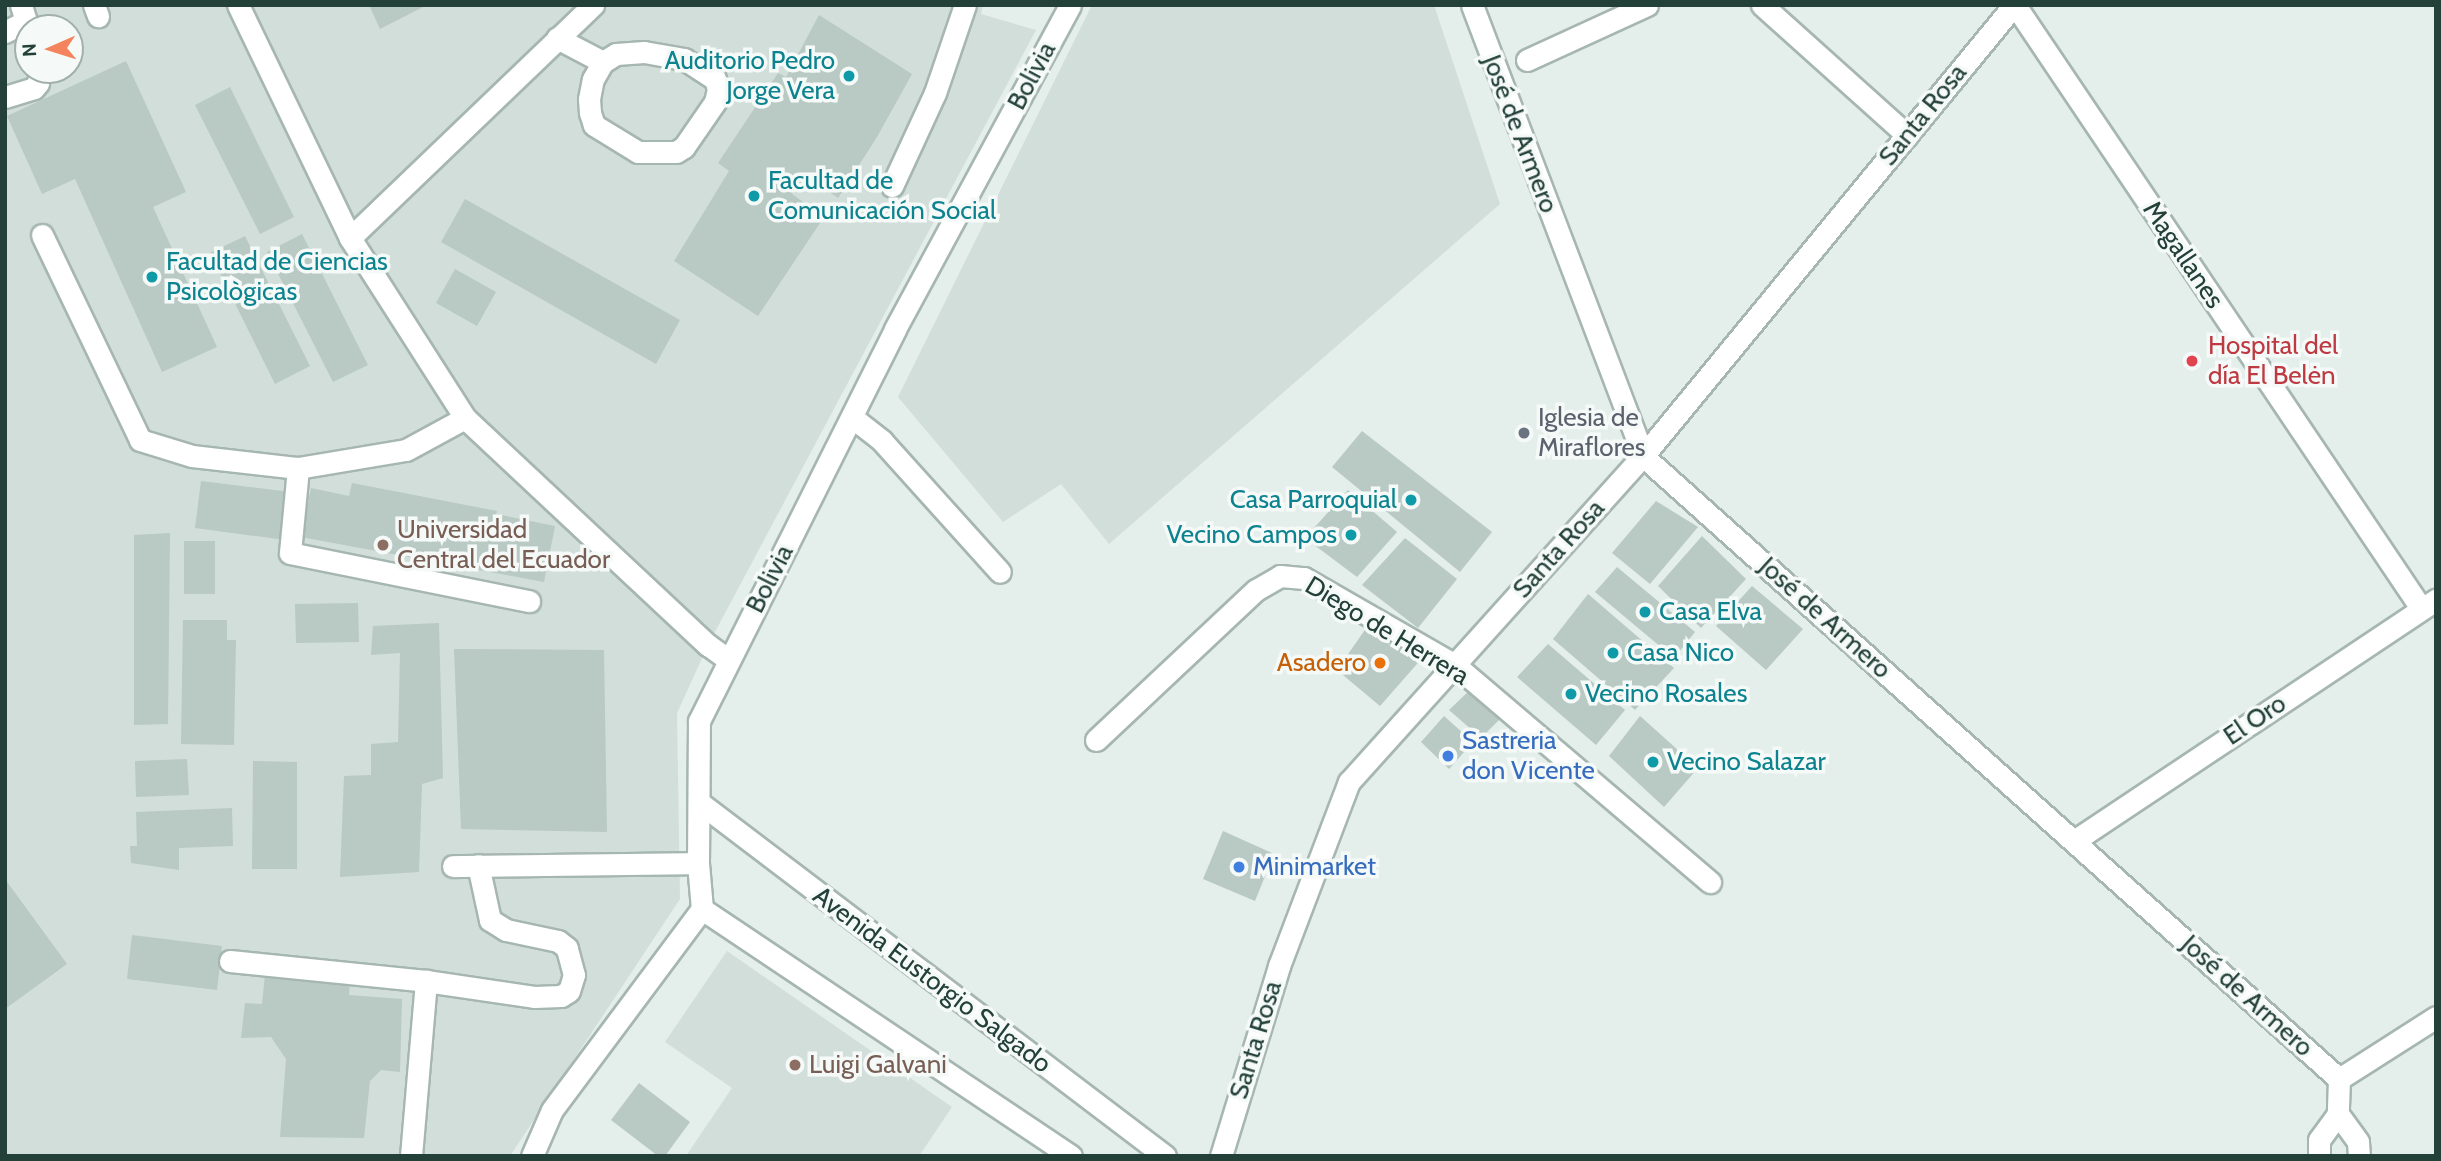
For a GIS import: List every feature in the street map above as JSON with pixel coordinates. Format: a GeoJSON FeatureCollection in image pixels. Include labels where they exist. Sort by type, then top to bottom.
{"type":"FeatureCollection","features":[{"type":"Feature","properties":{"kind":"street"},"geometry":{"type":"LineString","coordinates":[[239,5],[350,238],[464,418],[708,645],[729,660]]}},
{"type":"Feature","properties":{"kind":"street"},"geometry":{"type":"LineString","coordinates":[[350,238],[593,5]]}},
{"type":"Feature","properties":{"kind":"street"},"geometry":{"type":"LineString","coordinates":[[892,186],[935,93],[965,5]]}},
{"type":"Feature","properties":{"kind":"street","name":"Bolivia"},"geometry":{"type":"LineString","coordinates":[[702,909],[698,863],[699,721],[895,330],[1069,5]]}},
{"type":"Feature","properties":{"kind":"street","name":"José de Armero"},"geometry":{"type":"LineString","coordinates":[[1472,5],[1643,456],[2339,1079]]}},
{"type":"Feature","properties":{"kind":"street"},"geometry":{"type":"LineString","coordinates":[[1527,60],[1647,5]]}},
{"type":"Feature","properties":{"kind":"street"},"geometry":{"type":"LineString","coordinates":[[1762,5],[1907,135]]}},
{"type":"Feature","properties":{"kind":"street","name":"Santa Rosa"},"geometry":{"type":"LineString","coordinates":[[1221,1156],[1279,966],[1349,782],[1643,456],[2015,5]]}},
{"type":"Feature","properties":{"kind":"street","name":"Magallanes"},"geometry":{"type":"LineString","coordinates":[[2015,5],[2429,604]]}},
{"type":"Feature","properties":{"kind":"street"},"geometry":{"type":"LineString","coordinates":[[557,38],[603,62]]}},
{"type":"Feature","properties":{"kind":"street"},"geometry":{"type":"LineString","coordinates":[[645,52],[684,59],[715,79],[718,89],[715,102],[684,147],[677,152],[638,152],[594,125],[589,99],[593,79],[603,62],[616,54],[645,52]]}},
{"type":"Feature","properties":{"kind":"street"},"geometry":{"type":"LineString","coordinates":[[5,97],[34,88],[37,84]]}},
{"type":"Feature","properties":{"kind":"street"},"geometry":{"type":"LineString","coordinates":[[42,235],[140,440],[192,456],[298,468],[406,450],[464,418]]}},
{"type":"Feature","properties":{"kind":"street"},"geometry":{"type":"LineString","coordinates":[[853,418],[882,441],[1000,572]]}},
{"type":"Feature","properties":{"kind":"street"},"geometry":{"type":"LineString","coordinates":[[298,468],[290,553],[529,601]]}},
{"type":"Feature","properties":{"kind":"street","name":"Diego de Herrera"},"geometry":{"type":"LineString","coordinates":[[1096,740],[1256,590],[1280,576],[1304,578],[1455,665],[1710,882]]}},
{"type":"Feature","properties":{"kind":"street","name":"El Oro"},"geometry":{"type":"LineString","coordinates":[[2074,841],[2429,604]]}},
{"type":"Feature","properties":{"kind":"street","name":"Avenida Eustorgio Salgado"},"geometry":{"type":"LineString","coordinates":[[700,803],[1165,1156]]}},
{"type":"Feature","properties":{"kind":"street"},"geometry":{"type":"LineString","coordinates":[[453,866],[698,863]]}},
{"type":"Feature","properties":{"kind":"street"},"geometry":{"type":"LineString","coordinates":[[230,961],[426,981],[551,998],[561,996],[573,983],[571,955],[567,947],[558,941],[506,930],[490,920],[478,865]]}},
{"type":"Feature","properties":{"kind":"street"},"geometry":{"type":"LineString","coordinates":[[532,1156],[552,1110],[702,909],[1071,1156]]}},
{"type":"Feature","properties":{"kind":"street"},"geometry":{"type":"LineString","coordinates":[[411,1156],[426,981]]}},
{"type":"Feature","properties":{"kind":"street"},"geometry":{"type":"LineString","coordinates":[[2319,1156],[2319,1140],[2338,1114],[2339,1079],[2436,1017]]}},
{"type":"Feature","properties":{"kind":"street"},"geometry":{"type":"LineString","coordinates":[[2338,1114],[2358,1142],[2359,1156]]}},
{"type":"Feature","properties":{"kind":"shaded area","name":"Universidad Central del Ecuador"},"geometry":{"type":"Polygon","coordinates":[[[5,5],[983,5],[981,14],[1036,30],[708,645],[677,713],[680,899],[510,1156],[5,1156],[5,5]]]}},
{"type":"Feature","properties":{"kind":"shaded area"},"geometry":{"type":"Polygon","coordinates":[[[1092,5],[1434,5],[1500,204],[1109,544],[1061,484],[1003,522],[898,397],[1092,5]]]}},
{"type":"Feature","properties":{"kind":"shaded area","name":"Luigi Galvani"},"geometry":{"type":"Polygon","coordinates":[[[727,951],[952,1107],[919,1156],[686,1156],[732,1088],[665,1042],[727,951]]]}},
{"type":"Feature","properties":{"kind":"building"},"geometry":{"type":"Polygon","coordinates":[[[369,5],[427,5],[380,29],[369,5]]]}},
{"type":"Feature","properties":{"kind":"building","name":"Facultad de Comunicación Social"},"geometry":{"type":"Polygon","coordinates":[[[819,15],[912,74],[877,137],[838,198],[806,175],[792,194],[824,217],[758,316],[674,261],[729,171],[718,163],[778,73],[786,77],[819,15]]]}},
{"type":"Feature","properties":{"kind":"building","name":"Facultad de Ciencias Psicològicas"},"geometry":{"type":"Polygon","coordinates":[[[126,61],[186,192],[153,207],[217,347],[162,372],[75,179],[42,194],[7,116],[76,84],[84,84],[84,80],[126,61]]]}},
{"type":"Feature","properties":{"kind":"building"},"geometry":{"type":"Polygon","coordinates":[[[230,87],[294,217],[260,234],[195,105],[230,87]]]}},
{"type":"Feature","properties":{"kind":"building"},"geometry":{"type":"Polygon","coordinates":[[[465,199],[680,320],[656,364],[441,242],[465,199]]]}},
{"type":"Feature","properties":{"kind":"building"},"geometry":{"type":"Polygon","coordinates":[[[302,234],[368,365],[333,382],[267,252],[302,234]]]}},
{"type":"Feature","properties":{"kind":"building"},"geometry":{"type":"Polygon","coordinates":[[[245,236],[310,366],[275,384],[210,253],[245,236]]]}},
{"type":"Feature","properties":{"kind":"building"},"geometry":{"type":"Polygon","coordinates":[[[455,269],[496,292],[477,326],[436,303],[455,269]]]}},
{"type":"Feature","properties":{"kind":"building","name":"Casa Parroquial"},"geometry":{"type":"Polygon","coordinates":[[[1362,431],[1492,532],[1460,572],[1332,467],[1362,431]]]}},
{"type":"Feature","properties":{"kind":"building"},"geometry":{"type":"Polygon","coordinates":[[[201,481],[291,492],[285,540],[195,528],[201,481]]]}},
{"type":"Feature","properties":{"kind":"building"},"geometry":{"type":"Polygon","coordinates":[[[352,483],[497,511],[496,514],[555,526],[544,582],[301,537],[311,488],[349,496],[352,483]]]}},
{"type":"Feature","properties":{"kind":"building","name":"Vecino Campos"},"geometry":{"type":"Polygon","coordinates":[[[1348,490],[1397,532],[1357,577],[1305,538],[1348,490]]]}},
{"type":"Feature","properties":{"kind":"building"},"geometry":{"type":"Polygon","coordinates":[[[1656,501],[1698,527],[1650,584],[1612,553],[1656,501]]]}},
{"type":"Feature","properties":{"kind":"building"},"geometry":{"type":"Polygon","coordinates":[[[170,533],[168,724],[134,725],[134,535],[170,533]]]}},
{"type":"Feature","properties":{"kind":"building"},"geometry":{"type":"Polygon","coordinates":[[[1702,536],[1746,579],[1701,628],[1658,586],[1702,536]]]}},
{"type":"Feature","properties":{"kind":"building"},"geometry":{"type":"Polygon","coordinates":[[[1405,538],[1457,579],[1418,628],[1362,585],[1405,538]]]}},
{"type":"Feature","properties":{"kind":"building"},"geometry":{"type":"Polygon","coordinates":[[[184,541],[215,541],[215,594],[184,594],[184,541]]]}},
{"type":"Feature","properties":{"kind":"building","name":"Casa Elva"},"geometry":{"type":"Polygon","coordinates":[[[1617,567],[1695,632],[1674,658],[1595,592],[1617,567]]]}},
{"type":"Feature","properties":{"kind":"building"},"geometry":{"type":"Polygon","coordinates":[[[1752,586],[1803,629],[1766,670],[1716,626],[1752,586]]]}},
{"type":"Feature","properties":{"kind":"building","name":"Casa Nico"},"geometry":{"type":"Polygon","coordinates":[[[1588,594],[1674,668],[1635,710],[1553,639],[1588,594]]]}},
{"type":"Feature","properties":{"kind":"building"},"geometry":{"type":"Polygon","coordinates":[[[358,603],[359,642],[296,643],[295,604],[358,603]]]}},
{"type":"Feature","properties":{"kind":"building"},"geometry":{"type":"Polygon","coordinates":[[[183,620],[227,620],[227,640],[236,640],[234,745],[181,744],[183,620]]]}},
{"type":"Feature","properties":{"kind":"building"},"geometry":{"type":"Polygon","coordinates":[[[439,623],[443,778],[422,784],[419,872],[340,877],[344,776],[371,775],[371,744],[398,742],[400,653],[371,655],[373,626],[439,623]]]}},
{"type":"Feature","properties":{"kind":"building","name":"Asadero"},"geometry":{"type":"Polygon","coordinates":[[[1369,624],[1424,656],[1380,706],[1337,670],[1369,624]]]}},
{"type":"Feature","properties":{"kind":"building","name":"Vecino Rosales"},"geometry":{"type":"Polygon","coordinates":[[[1548,644],[1625,710],[1596,745],[1517,677],[1548,644]]]}},
{"type":"Feature","properties":{"kind":"building"},"geometry":{"type":"Polygon","coordinates":[[[454,649],[604,650],[607,832],[461,829],[454,649]]]}},
{"type":"Feature","properties":{"kind":"building"},"geometry":{"type":"Polygon","coordinates":[[[1470,690],[1502,717],[1481,738],[1449,710],[1470,690]]]}},
{"type":"Feature","properties":{"kind":"building","name":"Sastreria don Vicente"},"geometry":{"type":"Polygon","coordinates":[[[1444,716],[1473,742],[1449,769],[1421,742],[1444,716]]]}},
{"type":"Feature","properties":{"kind":"building","name":"Vecino Salazar"},"geometry":{"type":"Polygon","coordinates":[[[1640,716],[1698,768],[1664,807],[1609,756],[1640,716]]]}},
{"type":"Feature","properties":{"kind":"building"},"geometry":{"type":"Polygon","coordinates":[[[187,759],[189,795],[136,797],[135,761],[187,759]]]}},
{"type":"Feature","properties":{"kind":"building"},"geometry":{"type":"Polygon","coordinates":[[[253,761],[297,762],[297,869],[252,869],[253,761]]]}},
{"type":"Feature","properties":{"kind":"building"},"geometry":{"type":"Polygon","coordinates":[[[232,808],[233,846],[179,848],[179,870],[131,863],[130,846],[137,846],[136,812],[232,808]]]}},
{"type":"Feature","properties":{"kind":"building","name":"Minimarket"},"geometry":{"type":"Polygon","coordinates":[[[1223,831],[1274,854],[1255,901],[1203,879],[1223,831]]]}},
{"type":"Feature","properties":{"kind":"building"},"geometry":{"type":"Polygon","coordinates":[[[5,879],[67,964],[5,1009],[5,879]]]}},
{"type":"Feature","properties":{"kind":"building"},"geometry":{"type":"Polygon","coordinates":[[[132,935],[222,946],[217,990],[127,979],[132,935]]]}},
{"type":"Feature","properties":{"kind":"building"},"geometry":{"type":"Polygon","coordinates":[[[265,975],[350,976],[349,995],[402,999],[400,1072],[381,1070],[370,1081],[364,1138],[280,1137],[286,1059],[271,1037],[241,1038],[245,1003],[262,1004],[265,975]]]}},
{"type":"Feature","properties":{"kind":"building"},"geometry":{"type":"Polygon","coordinates":[[[639,1083],[690,1122],[665,1156],[658,1156],[611,1120],[639,1083]]]}},
{"type":"Feature","properties":{"kind":"place","name":"Auditorio Pedro Jorge Vera"},"geometry":{"type":"Point","coordinates":[849,76]}},
{"type":"Feature","properties":{"kind":"place","name":"Facultad de Comunicación Social"},"geometry":{"type":"Point","coordinates":[754,196]}},
{"type":"Feature","properties":{"kind":"place","name":"Facultad de Ciencias Psicològicas"},"geometry":{"type":"Point","coordinates":[152,277]}},
{"type":"Feature","properties":{"kind":"place","name":"Hospital del día El Belėn"},"geometry":{"type":"Point","coordinates":[2192,361]}},
{"type":"Feature","properties":{"kind":"place","name":"Iglesia de Miraflores"},"geometry":{"type":"Point","coordinates":[1524,433]}},
{"type":"Feature","properties":{"kind":"place","name":"Casa Parroquial"},"geometry":{"type":"Point","coordinates":[1411,500]}},
{"type":"Feature","properties":{"kind":"place","name":"Vecino Campos"},"geometry":{"type":"Point","coordinates":[1351,535]}},
{"type":"Feature","properties":{"kind":"place","name":"Universidad Central del Ecuador"},"geometry":{"type":"Point","coordinates":[383,545]}},
{"type":"Feature","properties":{"kind":"place","name":"Casa Elva"},"geometry":{"type":"Point","coordinates":[1645,612]}},
{"type":"Feature","properties":{"kind":"place","name":"Casa Nico"},"geometry":{"type":"Point","coordinates":[1613,653]}},
{"type":"Feature","properties":{"kind":"place","name":"Asadero"},"geometry":{"type":"Point","coordinates":[1380,663]}},
{"type":"Feature","properties":{"kind":"place","name":"Vecino Rosales"},"geometry":{"type":"Point","coordinates":[1571,694]}},
{"type":"Feature","properties":{"kind":"place","name":"Sastreria don Vicente"},"geometry":{"type":"Point","coordinates":[1448,756]}},
{"type":"Feature","properties":{"kind":"place","name":"Vecino Salazar"},"geometry":{"type":"Point","coordinates":[1653,762]}},
{"type":"Feature","properties":{"kind":"place","name":"Minimarket"},"geometry":{"type":"Point","coordinates":[1239,867]}},
{"type":"Feature","properties":{"kind":"place","name":"Luigi Galvani"},"geometry":{"type":"Point","coordinates":[795,1065]}}]}
